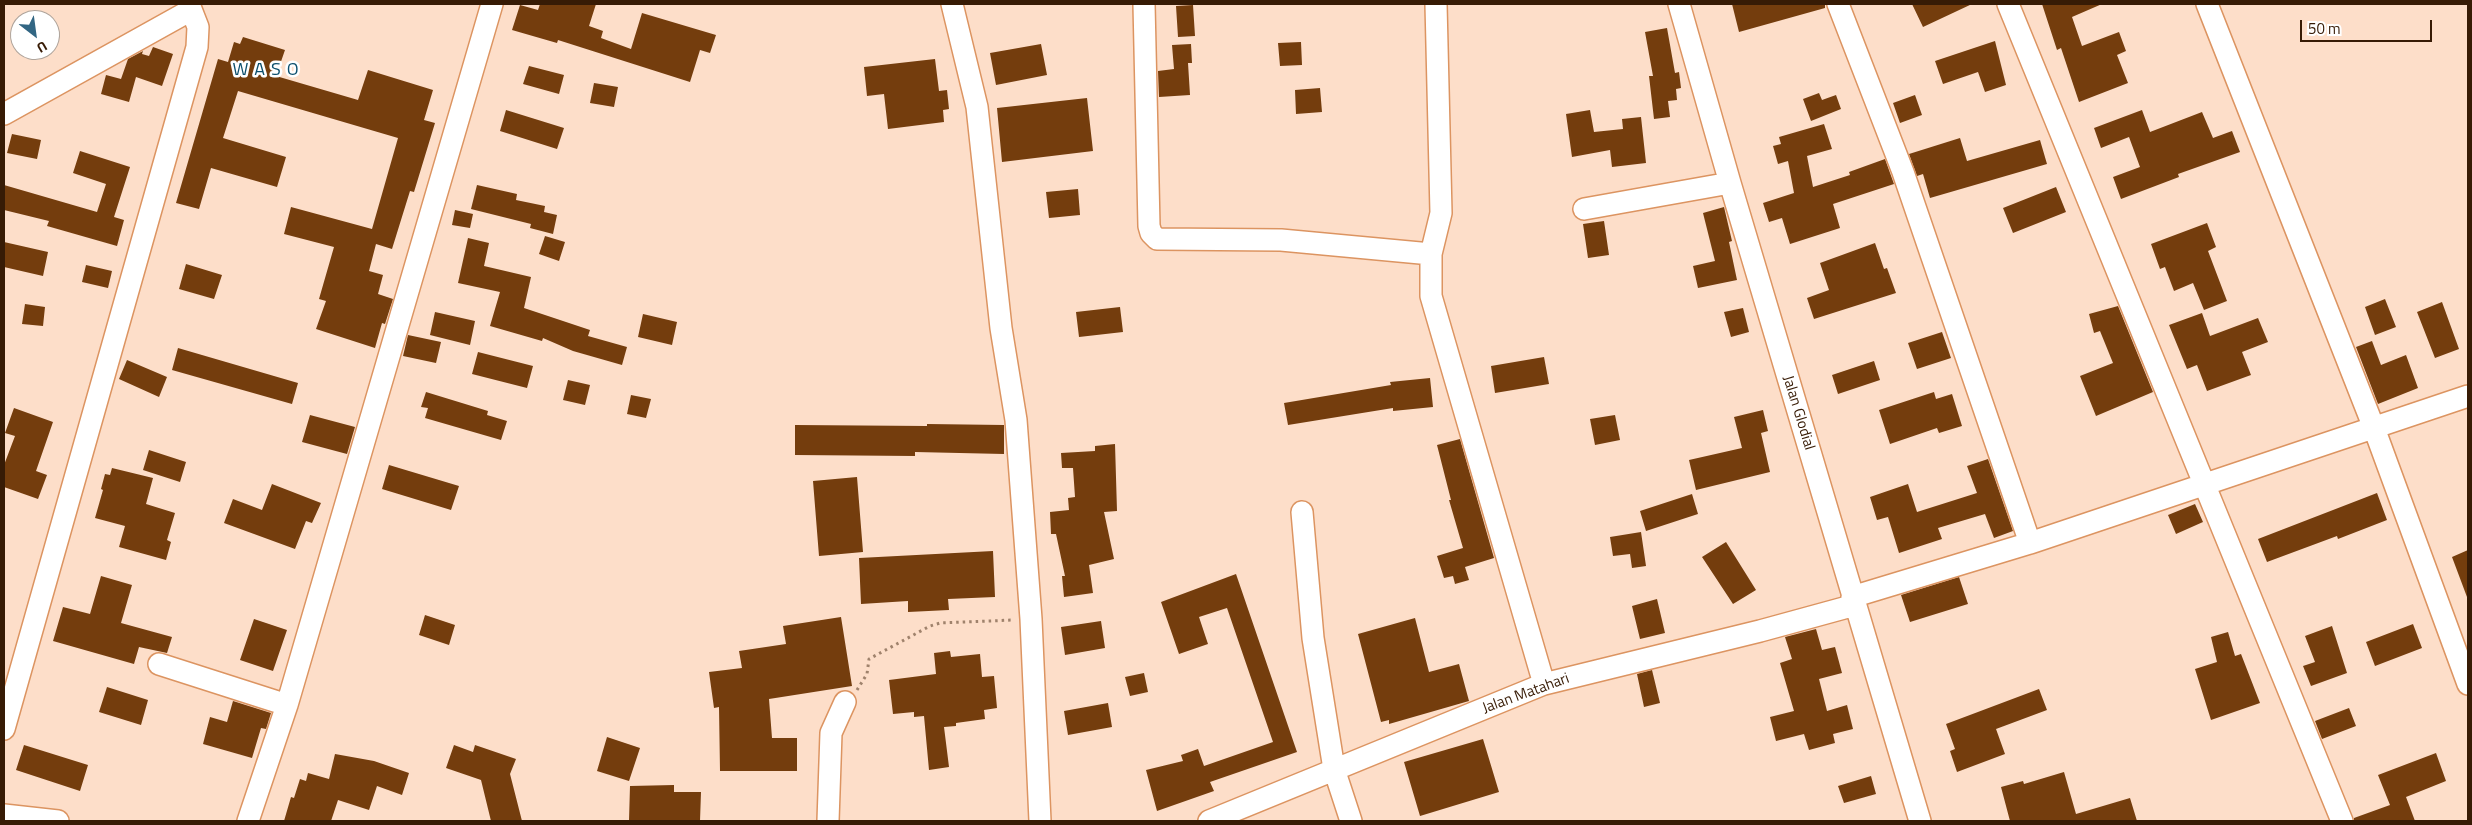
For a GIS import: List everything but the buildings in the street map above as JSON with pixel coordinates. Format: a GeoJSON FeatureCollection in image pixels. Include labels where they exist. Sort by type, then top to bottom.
{"type":"FeatureCollection","features":[{"type":"Feature","properties":{"kind":"street"},"geometry":{"type":"LineString","coordinates":[[248,821],[287,705],[492,4]]}},
{"type":"Feature","properties":{"kind":"street"},"geometry":{"type":"LineString","coordinates":[[952,4],[977,106],[1001,328],[1016,420],[1031,619],[1040,821]]}},
{"type":"Feature","properties":{"kind":"street"},"geometry":{"type":"LineString","coordinates":[[1144,4],[1150,226],[1157,239],[1280,240],[1431,254]]}},
{"type":"Feature","properties":{"kind":"street"},"geometry":{"type":"LineString","coordinates":[[1436,4],[1441,213],[1431,254],[1430,296],[1544,684]]}},
{"type":"Feature","properties":{"kind":"street","name":"Jalan Glodial"},"geometry":{"type":"LineString","coordinates":[[1679,4],[1730,183],[1920,821]]}},
{"type":"Feature","properties":{"kind":"street"},"geometry":{"type":"LineString","coordinates":[[1838,4],[1903,172],[2030,543]]}},
{"type":"Feature","properties":{"kind":"street"},"geometry":{"type":"LineString","coordinates":[[2008,4],[2342,821]]}},
{"type":"Feature","properties":{"kind":"street"},"geometry":{"type":"LineString","coordinates":[[2207,4],[2374,428],[2468,684]]}},
{"type":"Feature","properties":{"kind":"street"},"geometry":{"type":"LineString","coordinates":[[4,114],[190,7],[198,27],[197,47],[4,729]]}},
{"type":"Feature","properties":{"kind":"street"},"geometry":{"type":"LineString","coordinates":[[1584,209],[1730,183]]}},
{"type":"Feature","properties":{"kind":"street","name":"Jalan Matahari"},"geometry":{"type":"LineString","coordinates":[[1209,821],[1544,684],[1760,631],[2030,543],[2468,396]]}},
{"type":"Feature","properties":{"kind":"street"},"geometry":{"type":"LineString","coordinates":[[1302,512],[1314,638],[1334,769],[1351,821]]}},
{"type":"Feature","properties":{"kind":"street"},"geometry":{"type":"LineString","coordinates":[[159,664],[287,705]]}},
{"type":"Feature","properties":{"kind":"street"},"geometry":{"type":"LineString","coordinates":[[828,821],[831,733],[845,702]]}},
{"type":"Feature","properties":{"kind":"street"},"geometry":{"type":"LineString","coordinates":[[4,815],[58,821]]}},
{"type":"Feature","properties":{"kind":"path"},"geometry":{"type":"LineString","coordinates":[[845,702],[864,680],[869,659],[930,626],[1031,619]]}},
{"type":"Feature","properties":{"kind":"district","name":"W A S O"},"geometry":{"type":"Point","coordinates":[266,71]}}]}
